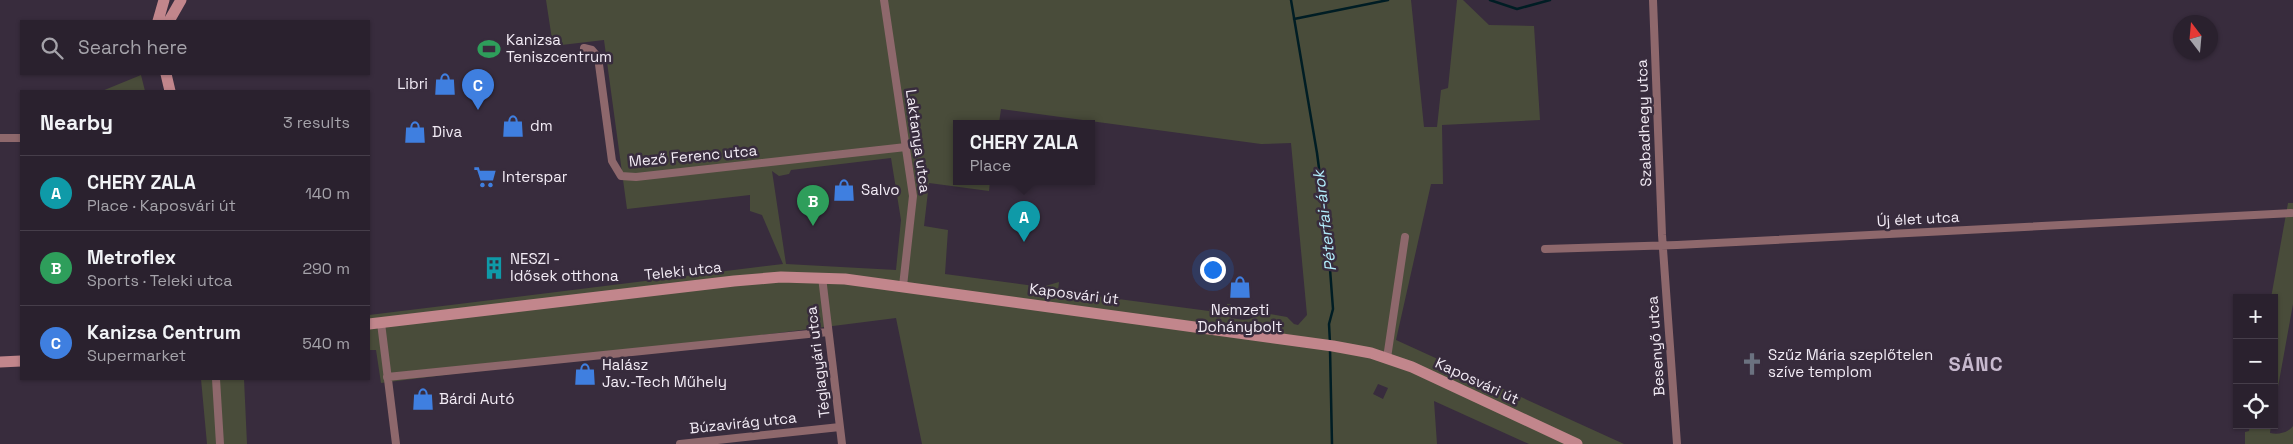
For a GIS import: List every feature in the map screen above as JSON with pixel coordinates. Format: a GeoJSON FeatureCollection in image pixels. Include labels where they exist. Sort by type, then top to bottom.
{"type":"FeatureCollection","features":[{"type":"Feature","properties":{"kind":"main road"},"geometry":{"type":"LineString","coordinates":[[158,20],[164,0]]}},
{"type":"Feature","properties":{"kind":"main road"},"geometry":{"type":"LineString","coordinates":[[170,20],[181,0]]}},
{"type":"Feature","properties":{"kind":"main road"},"geometry":{"type":"LineString","coordinates":[[166,75],[170,90]]}},
{"type":"Feature","properties":{"kind":"main road","name":"Kaposvári út"},"geometry":{"type":"LineString","coordinates":[[822,277],[903,286],[1327,345],[1386,358],[1430,375],[1577,444]]}},
{"type":"Feature","properties":{"kind":"main road","name":"Teleki utca"},"geometry":{"type":"LineString","coordinates":[[370,324],[734,281],[822,277]]}},
{"type":"Feature","properties":{"kind":"main road"},"geometry":{"type":"LineString","coordinates":[[0,362],[20,361]]}},
{"type":"Feature","properties":{"kind":"street","name":"Laktanya utca"},"geometry":{"type":"LineString","coordinates":[[884,0],[913,208],[903,286]]}},
{"type":"Feature","properties":{"kind":"street","name":"Szabadhegy utca"},"geometry":{"type":"LineString","coordinates":[[1653,0],[1663,246]]}},
{"type":"Feature","properties":{"kind":"street","name":"Mező Ferenc utca"},"geometry":{"type":"LineString","coordinates":[[584,48],[592,50],[598,57],[612,161],[617,174],[621,176],[636,177],[906,147]]}},
{"type":"Feature","properties":{"kind":"street"},"geometry":{"type":"LineString","coordinates":[[0,138],[20,138]]}},
{"type":"Feature","properties":{"kind":"street","name":"Új élet utca"},"geometry":{"type":"LineString","coordinates":[[1545,249],[1663,246],[2291,213]]}},
{"type":"Feature","properties":{"kind":"street"},"geometry":{"type":"LineString","coordinates":[[1386,358],[1405,237]]}},
{"type":"Feature","properties":{"kind":"street","name":"Besenyő utca"},"geometry":{"type":"LineString","coordinates":[[1663,246],[1676,444]]}},
{"type":"Feature","properties":{"kind":"street","name":"Téglagyári utca"},"geometry":{"type":"LineString","coordinates":[[822,277],[842,444]]}},
{"type":"Feature","properties":{"kind":"street"},"geometry":{"type":"LineString","coordinates":[[381,323],[396,444]]}},
{"type":"Feature","properties":{"kind":"street"},"geometry":{"type":"LineString","coordinates":[[387,377],[828,332]]}},
{"type":"Feature","properties":{"kind":"street"},"geometry":{"type":"LineString","coordinates":[[212,380],[220,444]]}},
{"type":"Feature","properties":{"kind":"street"},"geometry":{"type":"LineString","coordinates":[[215,391],[216,380]]}},
{"type":"Feature","properties":{"kind":"street","name":"Búzavirág utca"},"geometry":{"type":"LineString","coordinates":[[680,444],[717,442],[840,427]]}},
{"type":"Feature","properties":{"kind":"green space"},"geometry":{"type":"Polygon","coordinates":[[[546,0],[1411,0],[1424,127],[1437,127],[1441,90],[1448,88],[1457,0],[1463,0],[1489,25],[1534,26],[1540,120],[1442,125],[1443,184],[1431,184],[1396,340],[1624,444],[1529,444],[1434,401],[1437,444],[922,444],[896,318],[381,383],[376,350],[370,350],[370,315],[783,264],[762,215],[750,211],[750,195],[627,209],[604,40],[553,46],[546,0]],[[1001,109],[999,120],[953,120],[953,185],[990,185],[989,191],[929,183],[924,226],[948,230],[945,274],[1042,287],[1059,282],[1058,291],[1209,311],[1210,308],[1226,311],[1227,304],[1231,304],[1231,318],[1246,320],[1258,312],[1287,317],[1294,324],[1298,325],[1307,315],[1291,143],[1261,144],[1095,122],[1095,120],[1001,109]],[[891,158],[791,170],[789,174],[779,176],[772,171],[786,264],[896,270],[901,220],[891,158]],[[1378,384],[1373,394],[1383,399],[1388,388],[1378,384]]]}},
{"type":"Feature","properties":{"kind":"green space"},"geometry":{"type":"Polygon","coordinates":[[[141,75],[145,90],[104,90],[141,75]]]}},
{"type":"Feature","properties":{"kind":"green space"},"geometry":{"type":"Polygon","coordinates":[[[2288,203],[2293,203],[2293,304],[2278,387],[2278,294],[2272,294],[2288,203]]]}},
{"type":"Feature","properties":{"kind":"green space"},"geometry":{"type":"Polygon","coordinates":[[[201,380],[244,380],[247,444],[207,444],[201,380]]]}},
{"type":"Feature","properties":{"kind":"green space"},"geometry":{"type":"Polygon","coordinates":[[[2293,426],[2293,444],[2245,444],[2245,432],[2249,429],[2270,429],[2270,433],[2276,434],[2286,432],[2293,426]]]}},
{"type":"Feature","properties":{"kind":"waterway","name":"Péterfai-árok"},"geometry":{"type":"LineString","coordinates":[[1291,0],[1317,153],[1327,229],[1333,309],[1329,324],[1330,343]]}},
{"type":"Feature","properties":{"kind":"waterway"},"geometry":{"type":"LineString","coordinates":[[1294,19],[1388,0]]}},
{"type":"Feature","properties":{"kind":"waterway"},"geometry":{"type":"LineString","coordinates":[[1490,0],[1517,9],[1550,0]]}},
{"type":"Feature","properties":{"kind":"waterway","name":"Péterfai-árok"},"geometry":{"type":"LineString","coordinates":[[1330,348],[1332,444]]}},
{"type":"Feature","properties":{"kind":"place","name":"Kanizsa Teniszcentrum"},"geometry":{"type":"Point","coordinates":[489,49]}},
{"type":"Feature","properties":{"kind":"place","name":"Libri"},"geometry":{"type":"Point","coordinates":[445,84]}},
{"type":"Feature","properties":{"kind":"place","name":"Kanizsa Centrum"},"geometry":{"type":"Point","coordinates":[478,110]}},
{"type":"Feature","properties":{"kind":"place","name":"dm"},"geometry":{"type":"Point","coordinates":[513,126]}},
{"type":"Feature","properties":{"kind":"place","name":"Diva"},"geometry":{"type":"Point","coordinates":[415,132]}},
{"type":"Feature","properties":{"kind":"place","name":"Interspar"},"geometry":{"type":"Point","coordinates":[485,177]}},
{"type":"Feature","properties":{"kind":"place","name":"Salvo"},"geometry":{"type":"Point","coordinates":[844,190]}},
{"type":"Feature","properties":{"kind":"place","name":"Metroflex"},"geometry":{"type":"Point","coordinates":[813,226]}},
{"type":"Feature","properties":{"kind":"place","name":"CHERY ZALA"},"geometry":{"type":"Point","coordinates":[1024,242]}},
{"type":"Feature","properties":{"kind":"place","name":"NESZI - Idősek otthona"},"geometry":{"type":"Point","coordinates":[494,268]}},
{"type":"Feature","properties":{"kind":"place","name":"Nemzeti Dohánybolt"},"geometry":{"type":"Point","coordinates":[1240,287]}},
{"type":"Feature","properties":{"kind":"place","name":"Szűz Mária szeplőtelen szíve templom"},"geometry":{"type":"Point","coordinates":[1752,364]}},
{"type":"Feature","properties":{"kind":"place","name":"Halász Jav.-Tech Műhely"},"geometry":{"type":"Point","coordinates":[585,374]}},
{"type":"Feature","properties":{"kind":"place","name":"Bárdi Autó"},"geometry":{"type":"Point","coordinates":[423,399]}},
{"type":"Feature","properties":{"kind":"district","name":"SÁNC"},"geometry":{"type":"Point","coordinates":[1976,364]}}]}
